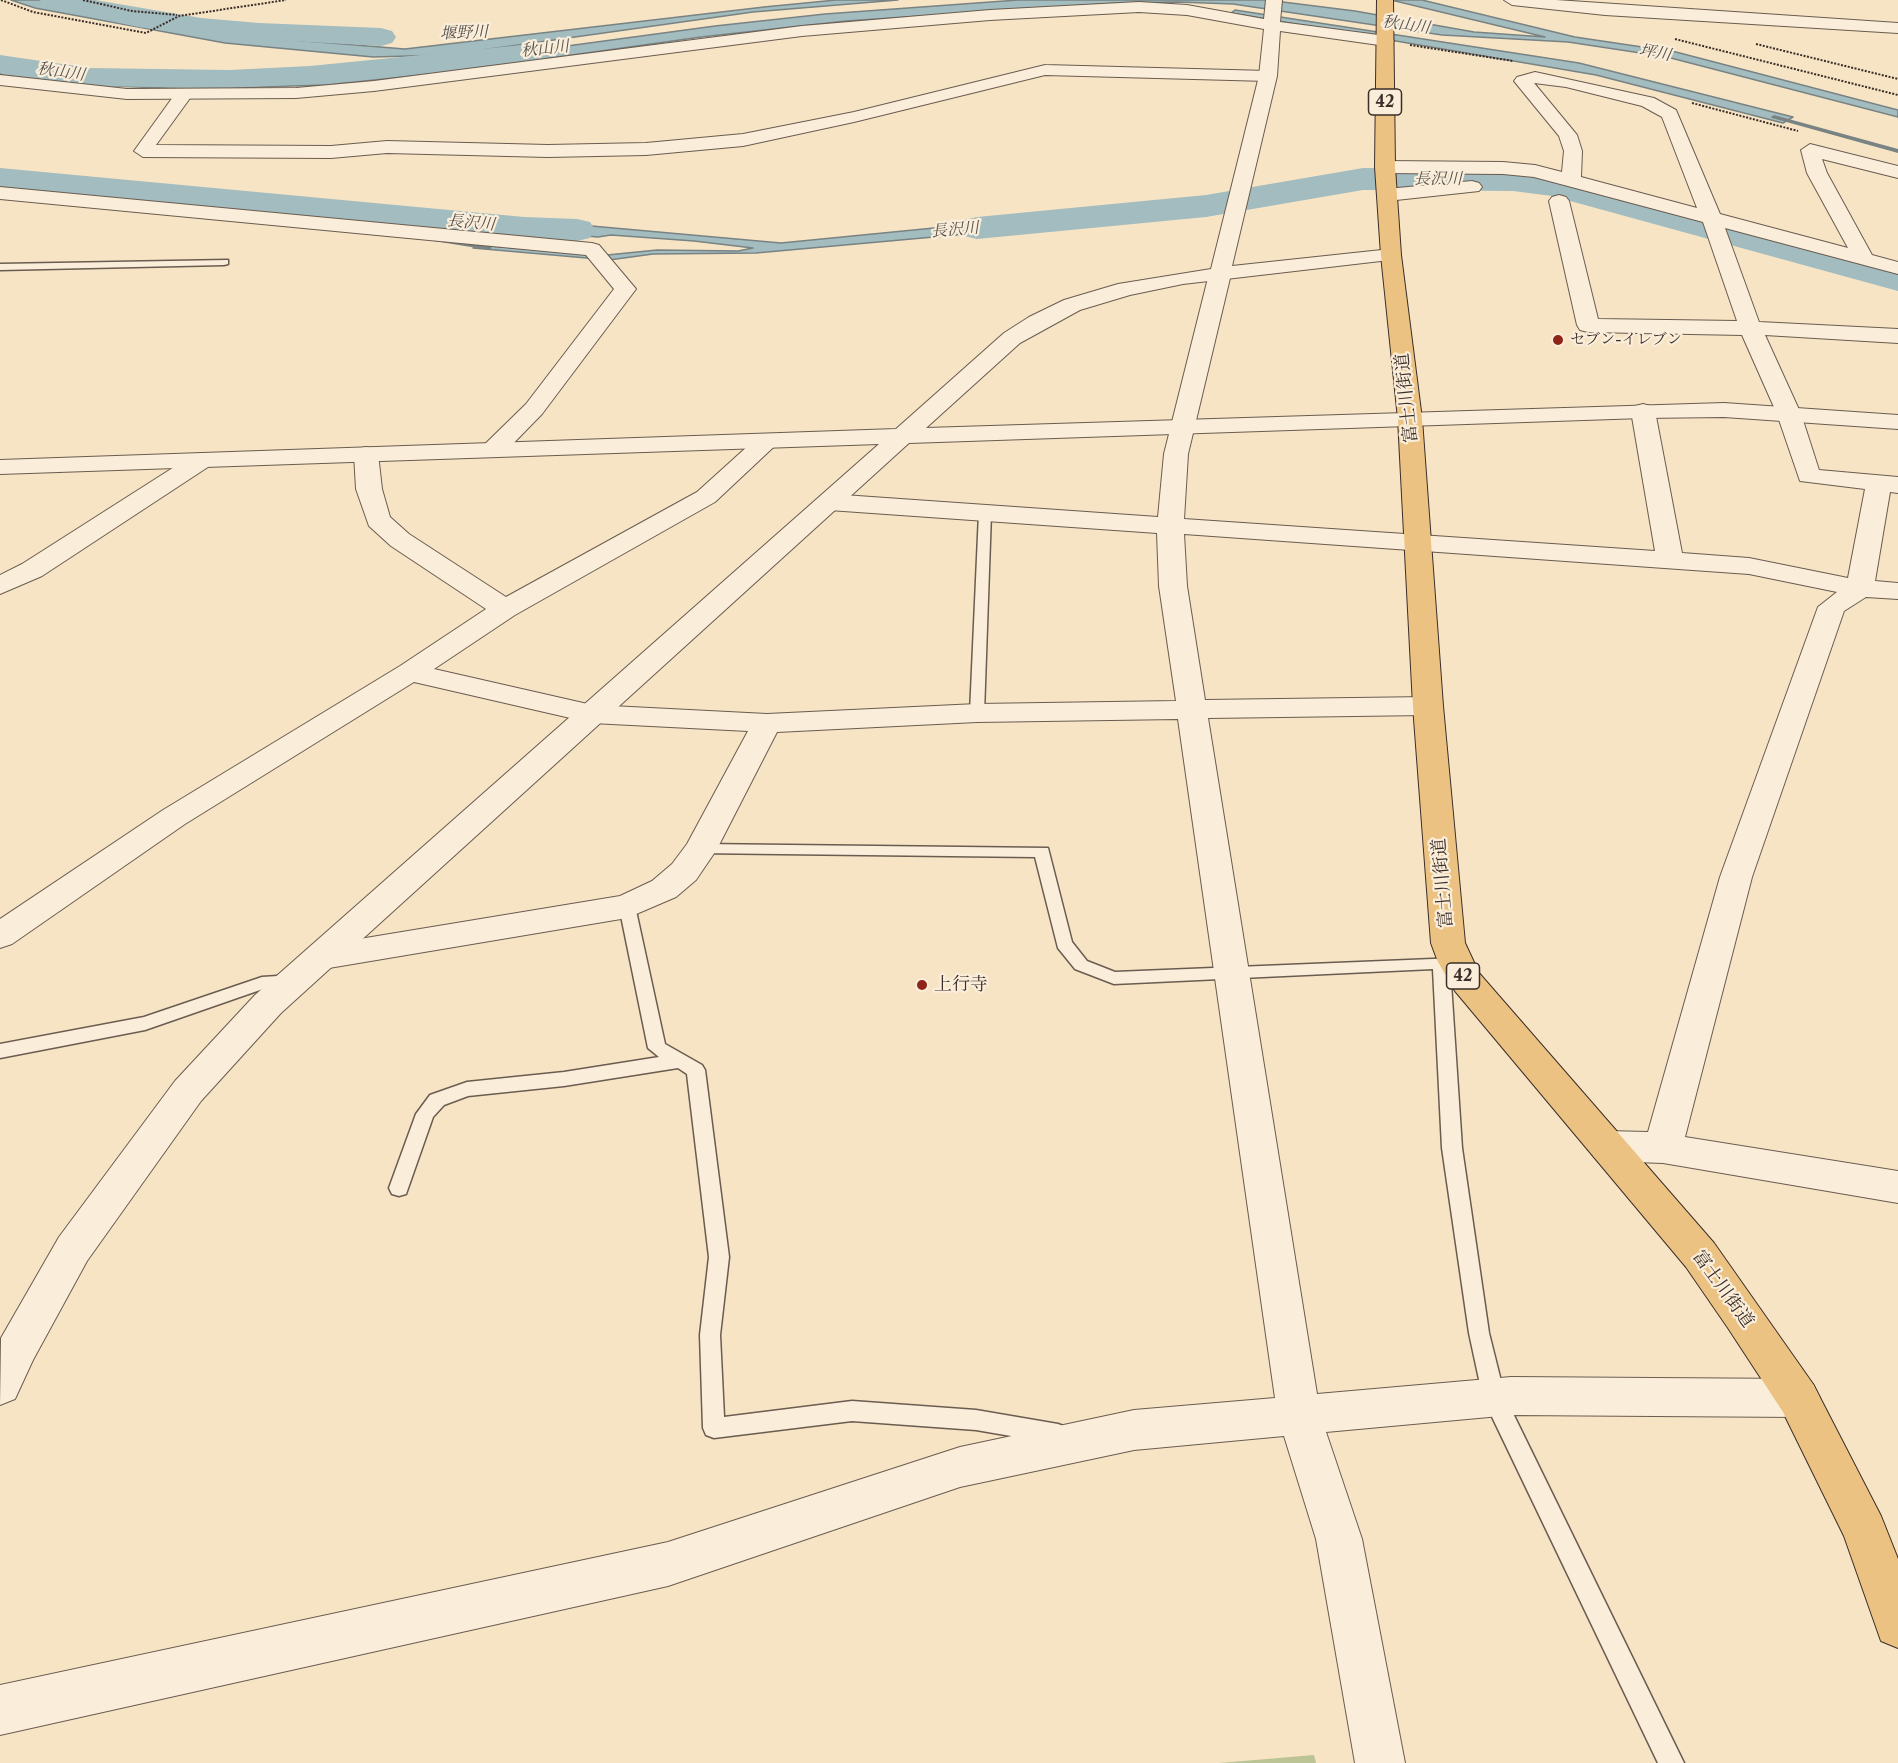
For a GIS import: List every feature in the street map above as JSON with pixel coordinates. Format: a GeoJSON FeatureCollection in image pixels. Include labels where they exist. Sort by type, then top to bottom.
{"type":"FeatureCollection","features":[{"type":"Feature","properties":{"kind":"main road","name":"富士川街道"},"geometry":{"type":"LineString","coordinates":[[1385,0],[1387,181],[1391,255],[1410,419],[1428,706],[1448,963],[1467,982],[1700,1255],[1743,1315],[1798,1398],[1865,1531],[1898,1625]]}},
{"type":"Feature","properties":{"kind":"street"},"geometry":{"type":"LineString","coordinates":[[1274,0],[1268,76],[1176,454],[1170,526],[1173,586],[1299,1415],[1339,1539],[1380,1763]]}},
{"type":"Feature","properties":{"kind":"street"},"geometry":{"type":"LineString","coordinates":[[1512,0],[1898,28]]}},
{"type":"Feature","properties":{"kind":"street"},"geometry":{"type":"LineString","coordinates":[[0,80],[127,94],[296,93],[374,86],[768,34],[990,15],[1163,8],[1386,39]]}},
{"type":"Feature","properties":{"kind":"street"},"geometry":{"type":"LineString","coordinates":[[184,94],[143,151],[331,152],[387,147],[548,151],[646,149],[743,140],[854,117],[1045,70],[1268,76]]}},
{"type":"Feature","properties":{"kind":"street"},"geometry":{"type":"LineString","coordinates":[[1572,182],[1573,151],[1568,135],[1522,81],[1535,77],[1566,82],[1663,108],[1670,114],[1721,243],[1750,328],[1789,414],[1809,476],[1887,484]]}},
{"type":"Feature","properties":{"kind":"street"},"geometry":{"type":"LineString","coordinates":[[1864,259],[1817,173],[1810,150],[1898,172]]}},
{"type":"Feature","properties":{"kind":"street"},"geometry":{"type":"LineString","coordinates":[[1387,181],[1503,168],[1535,171],[1898,268]]}},
{"type":"Feature","properties":{"kind":"street"},"geometry":{"type":"LineString","coordinates":[[1387,181],[1449,187],[1509,188]]}},
{"type":"Feature","properties":{"kind":"street"},"geometry":{"type":"LineString","coordinates":[[0,193],[460,236],[477,240],[592,249],[625,289],[534,409],[493,450]]}},
{"type":"Feature","properties":{"kind":"street"},"geometry":{"type":"LineString","coordinates":[[1536,194],[1580,206]]}},
{"type":"Feature","properties":{"kind":"street"},"geometry":{"type":"LineString","coordinates":[[1559,201],[1588,325],[1750,328],[1898,336]]}},
{"type":"Feature","properties":{"kind":"street"},"geometry":{"type":"LineString","coordinates":[[1700,238],[1743,249]]}},
{"type":"Feature","properties":{"kind":"street"},"geometry":{"type":"LineString","coordinates":[[0,1386],[16,1351],[73,1249],[188,1091],[268,1004],[1012,338],[1037,321],[1072,305],[1126,289],[1220,274],[1391,255]]}},
{"type":"Feature","properties":{"kind":"street"},"geometry":{"type":"LineString","coordinates":[[0,467],[1643,411],[1724,410],[1898,422]]}},
{"type":"Feature","properties":{"kind":"street"},"geometry":{"type":"LineString","coordinates":[[1643,411],[1670,560]]}},
{"type":"Feature","properties":{"kind":"street"},"geometry":{"type":"LineString","coordinates":[[0,936],[174,818],[410,672],[505,609],[706,497],[768,441]]}},
{"type":"Feature","properties":{"kind":"street"},"geometry":{"type":"LineString","coordinates":[[366,454],[369,489],[378,520],[400,540],[505,609]]}},
{"type":"Feature","properties":{"kind":"street"},"geometry":{"type":"LineString","coordinates":[[0,586],[41,564],[202,460]]}},
{"type":"Feature","properties":{"kind":"street"},"geometry":{"type":"LineString","coordinates":[[1663,1148],[1740,866],[1832,607],[1860,588],[1878,490],[1887,484]]}},
{"type":"Feature","properties":{"kind":"street"},"geometry":{"type":"LineString","coordinates":[[829,502],[1749,566],[1860,588],[1898,591]]}},
{"type":"Feature","properties":{"kind":"street"},"geometry":{"type":"LineString","coordinates":[[410,672],[592,714],[767,723],[977,713],[1428,706]]}},
{"type":"Feature","properties":{"kind":"street"},"geometry":{"type":"LineString","coordinates":[[323,957],[627,906],[664,889],[684,872],[701,849],[767,723]]}},
{"type":"Feature","properties":{"kind":"street"},"geometry":{"type":"LineString","coordinates":[[1607,1146],[1663,1148],[1898,1188]]}},
{"type":"Feature","properties":{"kind":"street"},"geometry":{"type":"LineString","coordinates":[[0,1710],[668,1564],[960,1467],[1134,1430],[1494,1398],[1798,1398]]}},
{"type":"Feature","properties":{"kind":"lane"},"geometry":{"type":"LineString","coordinates":[[0,267],[224,262]]}},
{"type":"Feature","properties":{"kind":"lane"},"geometry":{"type":"LineString","coordinates":[[977,713],[985,513]]}},
{"type":"Feature","properties":{"kind":"lane"},"geometry":{"type":"LineString","coordinates":[[701,849],[1042,852],[1064,944],[1081,965],[1114,978],[1448,963],[1452,1148],[1479,1334],[1494,1398],[1671,1763]]}},
{"type":"Feature","properties":{"kind":"lane"},"geometry":{"type":"LineString","coordinates":[[627,906],[657,1048],[696,1070],[719,1257],[710,1335],[714,1428],[852,1411],[975,1420],[1092,1439]]}},
{"type":"Feature","properties":{"kind":"lane"},"geometry":{"type":"LineString","coordinates":[[0,1051],[145,1023],[262,983],[295,981]]}},
{"type":"Feature","properties":{"kind":"lane"},"geometry":{"type":"LineString","coordinates":[[399,1188],[425,1114],[437,1100],[467,1089],[564,1079],[681,1061]]}},
{"type":"Feature","properties":{"kind":"path"},"geometry":{"type":"LineString","coordinates":[[1,0],[33,12],[146,33],[177,17]]}},
{"type":"Feature","properties":{"kind":"path"},"geometry":{"type":"LineString","coordinates":[[83,0],[132,11],[177,17],[286,0]]}},
{"type":"Feature","properties":{"kind":"path"},"geometry":{"type":"LineString","coordinates":[[252,5],[254,0]]}},
{"type":"Feature","properties":{"kind":"path"},"geometry":{"type":"LineString","coordinates":[[1671,38],[1898,95]]}},
{"type":"Feature","properties":{"kind":"path"},"geometry":{"type":"LineString","coordinates":[[1750,42],[1898,78]]}},
{"type":"Feature","properties":{"kind":"green space"},"geometry":{"type":"Polygon","coordinates":[[[1314,1755],[1316,1763],[1219,1763],[1314,1755]]]}},
{"type":"Feature","properties":{"kind":"water"},"geometry":{"type":"Polygon","coordinates":[[[11,0],[45,0],[86,11],[231,35],[405,49],[764,7],[836,0],[898,0],[753,12],[447,55],[373,57],[225,43],[35,8],[11,0]]]}},
{"type":"Feature","properties":{"kind":"water","name":"坪川"},"geometry":{"type":"Polygon","coordinates":[[[1018,0],[1267,0],[1355,11],[1474,32],[1545,37],[1391,0],[1422,0],[1575,37],[1676,52],[1898,110],[1898,117],[1667,57],[1568,42],[1442,35],[1233,4],[1177,2],[1118,3],[846,21],[701,37],[451,72],[327,85],[187,89],[88,85],[0,75],[0,66],[25,72],[98,79],[192,83],[345,76],[715,26],[825,14],[1018,0]]]}},
{"type":"Feature","properties":{"kind":"water"},"geometry":{"type":"Polygon","coordinates":[[[1235,10],[1579,63],[1793,117],[1783,123],[1596,75],[1231,13],[1235,10]]]}},
{"type":"Feature","properties":{"kind":"water"},"geometry":{"type":"Polygon","coordinates":[[[1056,216],[1067,225],[756,253],[653,254],[609,260],[473,248],[477,245],[607,255],[657,250],[738,251],[753,248],[694,241],[611,235],[598,237],[493,228],[498,222],[547,222],[781,243],[1056,216]]]}},
{"type":"Feature","properties":{"kind":"waterway","name":"堰野川"},"geometry":{"type":"LineString","coordinates":[[54,0],[138,18],[201,27],[381,37]]}},
{"type":"Feature","properties":{"kind":"waterway","name":"秋山川"},"geometry":{"type":"LineString","coordinates":[[0,64],[89,77],[229,79],[310,75],[532,53]]}},
{"type":"Feature","properties":{"kind":"waterway"},"geometry":{"type":"LineString","coordinates":[[1774,117],[1898,151]]}},
{"type":"Feature","properties":{"kind":"waterway","name":"長沢川"},"geometry":{"type":"LineString","coordinates":[[0,179],[524,228],[577,230]]}},
{"type":"Feature","properties":{"kind":"waterway","name":"長沢川"},"geometry":{"type":"LineString","coordinates":[[977,228],[1206,206],[1363,179],[1513,180],[1554,186],[1898,279]]}},
{"type":"Feature","properties":{"kind":"waterway"},"geometry":{"type":"LineString","coordinates":[[430,239],[489,248]]}},
{"type":"Feature","properties":{"kind":"place","name":"セブン-イレブン"},"geometry":{"type":"Point","coordinates":[1558,340]}},
{"type":"Feature","properties":{"kind":"place","name":"上行寺"},"geometry":{"type":"Point","coordinates":[922,985]}}]}
